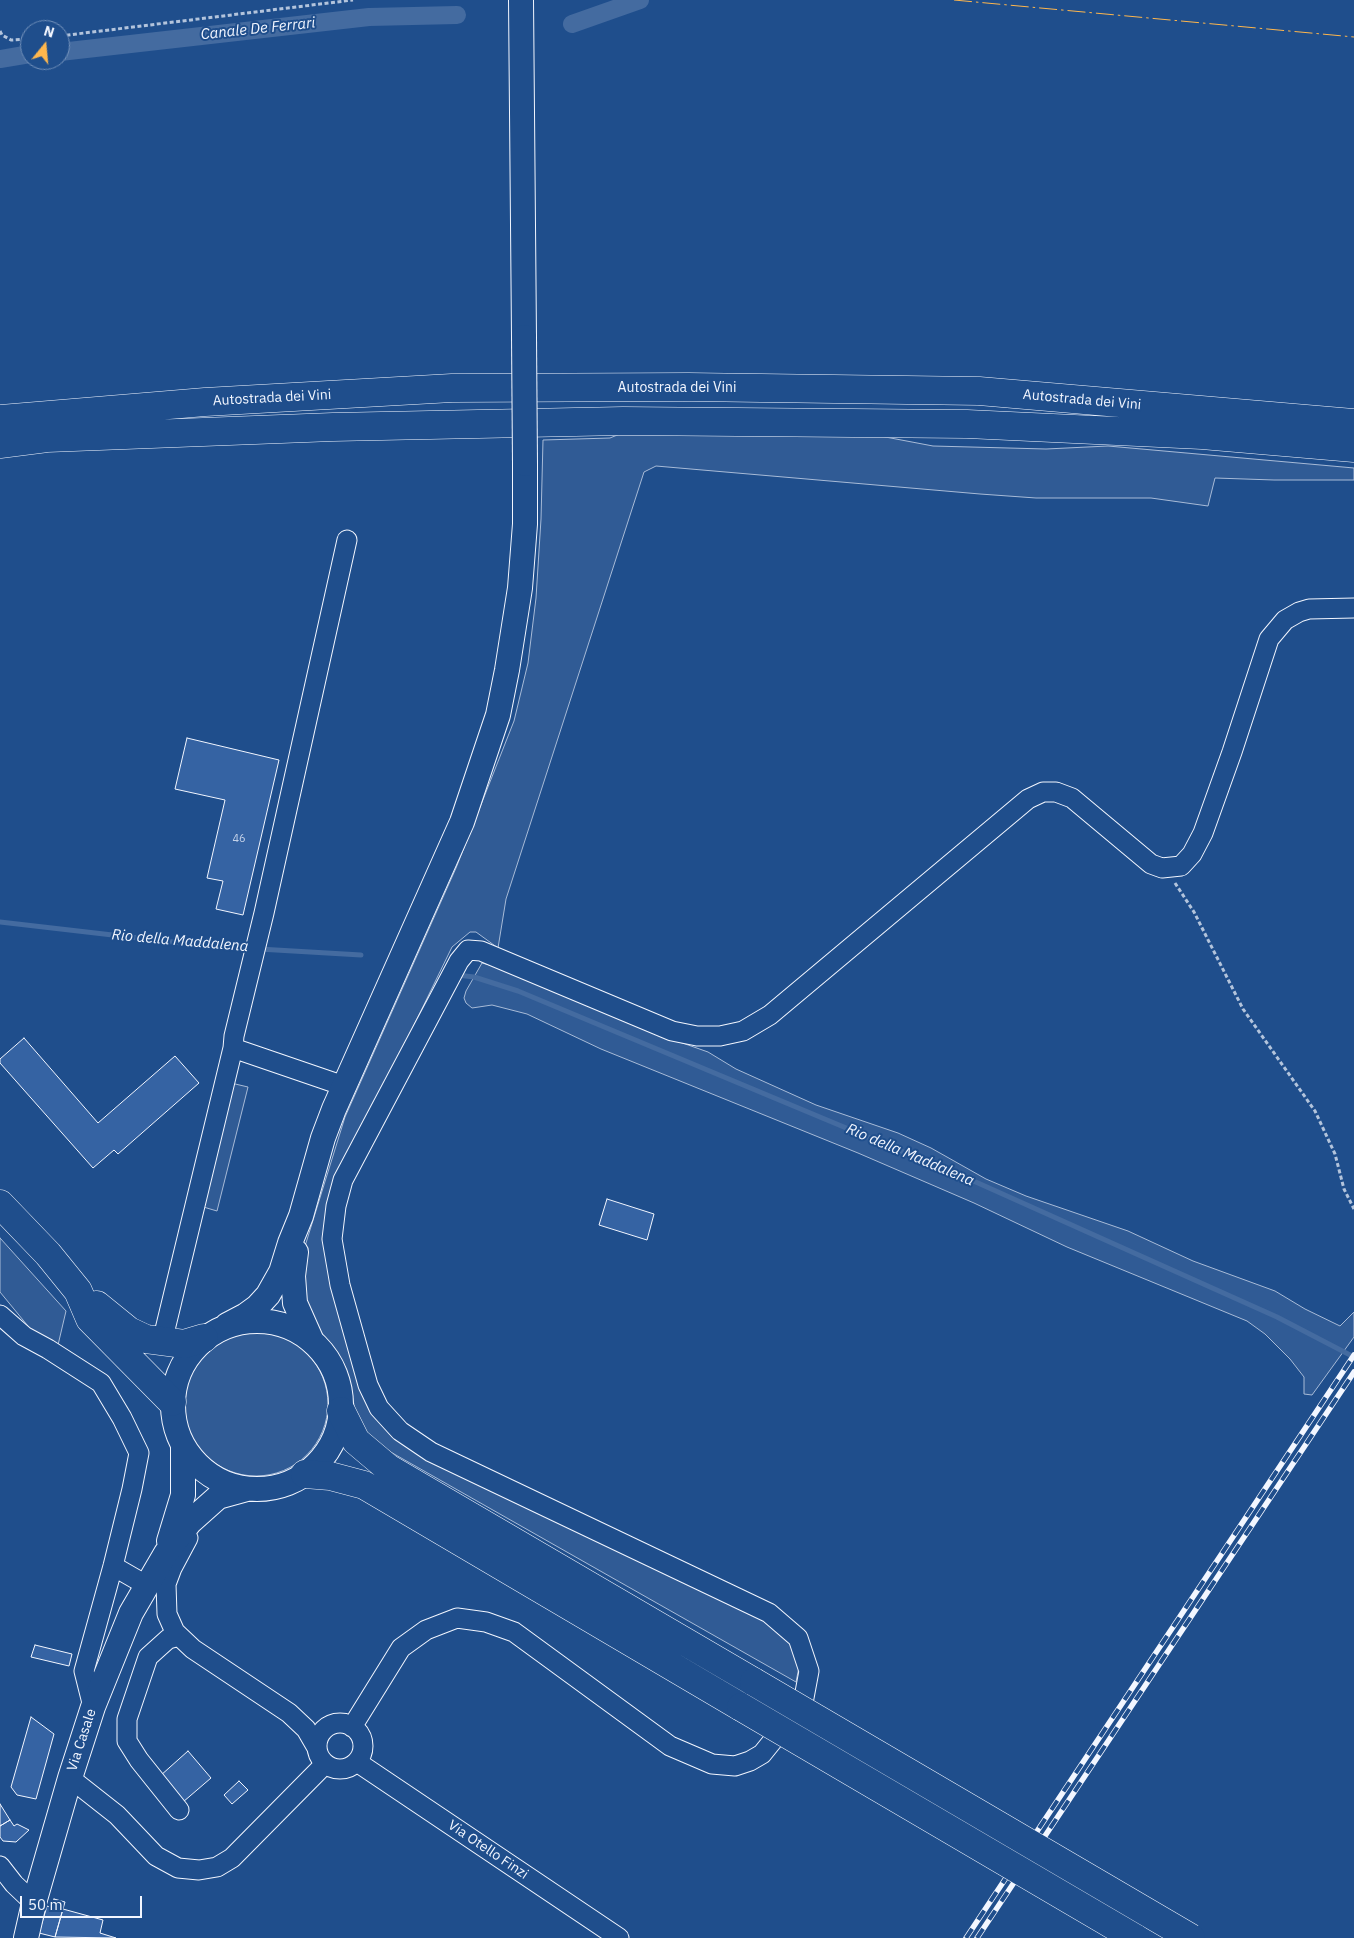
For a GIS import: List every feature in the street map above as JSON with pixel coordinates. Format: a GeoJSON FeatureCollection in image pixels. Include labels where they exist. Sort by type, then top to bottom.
{"type":"FeatureCollection","features":[{"type":"Feature","properties":{"kind":"highway","name":"Autostrada dei Vini"},"geometry":{"type":"LineString","coordinates":[[0,419],[205,402],[452,388],[689,387],[979,391],[1200,422],[1354,448]]}},
{"type":"Feature","properties":{"kind":"highway","name":"Autostrada dei Vini"},"geometry":{"type":"LineString","coordinates":[[0,444],[47,438],[333,427],[623,421],[967,424],[1200,422],[1354,424]]}},
{"type":"Feature","properties":{"kind":"highway"},"geometry":{"type":"LineString","coordinates":[[0,453],[47,438]]}},
{"type":"Feature","properties":{"kind":"highway"},"geometry":{"type":"LineString","coordinates":[[0,1204],[48,1254],[78,1291],[129,1331],[146,1339],[184,1344],[215,1332]]}},
{"type":"Feature","properties":{"kind":"highway"},"geometry":{"type":"LineString","coordinates":[[78,1291],[90,1319],[172,1402]]}},
{"type":"Feature","properties":{"kind":"highway"},"geometry":{"type":"LineString","coordinates":[[341,1411],[356,1441],[388,1468],[1191,1938]]}},
{"type":"Feature","properties":{"kind":"highway"},"geometry":{"type":"LineString","coordinates":[[305,1474],[330,1476],[364,1485],[1135,1938]]}},
{"type":"Feature","properties":{"kind":"main road"},"geometry":{"type":"LineString","coordinates":[[301,1216],[293,1276],[295,1303],[311,1339],[330,1362],[338,1380],[340,1421],[331,1446],[314,1468],[295,1480],[272,1488],[247,1489],[222,1482],[199,1467],[183,1446],[174,1425],[172,1402],[174,1384],[181,1366],[191,1351],[215,1332],[246,1315],[268,1295],[280,1272],[301,1216],[323,1138],[344,1086],[462,822],[498,715],[520,588],[525,524],[521,0]]}},
{"type":"Feature","properties":{"kind":"main road"},"geometry":{"type":"LineString","coordinates":[[215,1332],[256,1320],[279,1323],[311,1339]]}},
{"type":"Feature","properties":{"kind":"main road","name":"Via Casale"},"geometry":{"type":"LineString","coordinates":[[166,1553],[183,1495],[183,1446]]}},
{"type":"Feature","properties":{"kind":"main road","name":"Via Casale"},"geometry":{"type":"LineString","coordinates":[[26,1938],[34,1903],[70,1778],[93,1707],[131,1613],[166,1553],[190,1522],[218,1497],[247,1489]]}},
{"type":"Feature","properties":{"kind":"street"},"geometry":{"type":"LineString","coordinates":[[162,1342],[259,934],[346,540]]}},
{"type":"Feature","properties":{"kind":"street"},"geometry":{"type":"LineString","coordinates":[[352,1727],[401,1648],[426,1630],[457,1618],[486,1622],[514,1632],[670,1746],[712,1764],[735,1766],[750,1761],[762,1754],[803,1703],[809,1671],[798,1638],[769,1613],[431,1452],[400,1431],[380,1408],[368,1385],[340,1285],[332,1239],[336,1206],[343,1180],[459,961],[468,950],[481,951],[672,1031],[697,1036],[720,1036],[743,1031],[770,1015],[1028,798],[1043,792],[1056,792],[1072,798],[1151,864],[1162,868],[1181,866],[1192,854],[1202,833],[1232,752],[1269,639],[1284,620],[1298,612],[1309,609],[1354,608]]}},
{"type":"Feature","properties":{"kind":"street"},"geometry":{"type":"LineString","coordinates":[[232,1048],[344,1086]]}},
{"type":"Feature","properties":{"kind":"street"},"geometry":{"type":"LineString","coordinates":[[0,1314],[24,1336],[101,1383],[134,1441],[138,1454],[132,1489],[113,1566],[84,1671],[93,1707]]}},
{"type":"Feature","properties":{"kind":"street"},"geometry":{"type":"LineString","coordinates":[[206,1506],[172,1568],[166,1584],[167,1614],[174,1632],[193,1649],[289,1713],[306,1729],[321,1756],[338,1769],[345,1769],[356,1762],[361,1755],[362,1747],[358,1733],[352,1727],[346,1724],[332,1725],[289,1713]]}},
{"type":"Feature","properties":{"kind":"street"},"geometry":{"type":"LineString","coordinates":[[113,1566],[146,1585]]}},
{"type":"Feature","properties":{"kind":"street"},"geometry":{"type":"LineString","coordinates":[[179,1636],[168,1639],[148,1657],[127,1719],[126,1741],[179,1810]]}},
{"type":"Feature","properties":{"kind":"street"},"geometry":{"type":"LineString","coordinates":[[70,1778],[117,1815],[156,1856],[178,1868],[199,1870],[217,1867],[232,1858],[321,1756],[320,1734],[332,1725]]}},
{"type":"Feature","properties":{"kind":"street","name":"Via Otello Finzi"},"geometry":{"type":"LineString","coordinates":[[356,1762],[619,1938]]}},
{"type":"Feature","properties":{"kind":"street"},"geometry":{"type":"LineString","coordinates":[[0,1866],[14,1884],[34,1903]]}},
{"type":"Feature","properties":{"kind":"path"},"geometry":{"type":"LineString","coordinates":[[70,35],[353,0]]}},
{"type":"Feature","properties":{"kind":"path"},"geometry":{"type":"LineString","coordinates":[[0,31],[2,35],[11,40],[20,40]]}},
{"type":"Feature","properties":{"kind":"path"},"geometry":{"type":"LineString","coordinates":[[1162,868],[1194,912],[1243,1009],[1315,1111],[1335,1154],[1344,1189],[1354,1209]]}},
{"type":"Feature","properties":{"kind":"shaded area"},"geometry":{"type":"Polygon","coordinates":[[[627,431],[859,432],[933,446],[1046,449],[1108,446],[1354,468],[1354,480],[1215,478],[1208,506],[1151,498],[1036,498],[980,494],[656,466],[644,472],[506,899],[498,948],[476,932],[470,932],[452,947],[343,1171],[329,1212],[382,1420],[762,1619],[788,1637],[799,1667],[796,1682],[380,1446],[363,1431],[357,1420],[344,1364],[335,1349],[310,1319],[299,1278],[301,1259],[345,1117],[456,868],[514,721],[528,663],[536,598],[543,440],[610,438],[627,431]]]}},
{"type":"Feature","properties":{"kind":"shaded area"},"geometry":{"type":"Polygon","coordinates":[[[482,963],[509,970],[640,1028],[708,1052],[736,1069],[816,1105],[898,1133],[931,1148],[986,1179],[1026,1196],[1128,1231],[1193,1261],[1275,1291],[1305,1309],[1340,1326],[1354,1312],[1354,1337],[1312,1395],[1304,1394],[1304,1377],[1290,1359],[1265,1334],[1247,1321],[1067,1247],[974,1203],[858,1153],[601,1049],[527,1014],[492,1005],[472,1008],[466,1003],[464,998],[482,963]]]}},
{"type":"Feature","properties":{"kind":"shaded area"},"geometry":{"type":"Polygon","coordinates":[[[231,1083],[248,1087],[217,1211],[200,1206],[231,1083]]]}},
{"type":"Feature","properties":{"kind":"shaded area"},"geometry":{"type":"Polygon","coordinates":[[[0,1238],[66,1311],[58,1345],[37,1337],[0,1292],[0,1238]]]}},
{"type":"Feature","properties":{"kind":"shaded area"},"geometry":{"type":"Polygon","coordinates":[[[256,1332],[284,1337],[307,1353],[323,1376],[328,1404],[323,1432],[307,1455],[284,1471],[256,1476],[228,1471],[205,1455],[189,1432],[184,1404],[189,1376],[205,1353],[228,1337],[256,1332]]]}},
{"type":"Feature","properties":{"kind":"building"},"geometry":{"type":"Polygon","coordinates":[[[187,738],[279,760],[243,915],[216,909],[223,881],[207,878],[225,800],[175,789],[187,738]]]}},
{"type":"Feature","properties":{"kind":"building"},"geometry":{"type":"Polygon","coordinates":[[[24,1038],[98,1123],[175,1056],[199,1083],[118,1154],[114,1150],[93,1168],[0,1063],[0,1059],[24,1038]]]}},
{"type":"Feature","properties":{"kind":"building"},"geometry":{"type":"Polygon","coordinates":[[[607,1199],[654,1214],[647,1240],[599,1225],[607,1199]]]}},
{"type":"Feature","properties":{"kind":"building"},"geometry":{"type":"Polygon","coordinates":[[[35,1645],[72,1654],[69,1666],[31,1657],[35,1645]]]}},
{"type":"Feature","properties":{"kind":"building"},"geometry":{"type":"Polygon","coordinates":[[[31,1717],[54,1734],[36,1799],[17,1795],[11,1787],[31,1717]]]}},
{"type":"Feature","properties":{"kind":"building"},"geometry":{"type":"Polygon","coordinates":[[[188,1751],[211,1778],[183,1802],[160,1776],[188,1751]]]}},
{"type":"Feature","properties":{"kind":"building"},"geometry":{"type":"Polygon","coordinates":[[[239,1781],[248,1790],[232,1804],[224,1795],[239,1781]]]}},
{"type":"Feature","properties":{"kind":"building"},"geometry":{"type":"Polygon","coordinates":[[[0,1804],[10,1820],[0,1826],[0,1804]]]}},
{"type":"Feature","properties":{"kind":"building"},"geometry":{"type":"Polygon","coordinates":[[[10,1820],[14,1826],[17,1824],[29,1830],[16,1842],[3,1841],[0,1837],[0,1826],[10,1820]]]}},
{"type":"Feature","properties":{"kind":"building"},"geometry":{"type":"Polygon","coordinates":[[[54,1899],[65,1902],[55,1937],[39,1933],[47,1906],[52,1908],[54,1899]]]}},
{"type":"Feature","properties":{"kind":"building"},"geometry":{"type":"Polygon","coordinates":[[[63,1909],[103,1920],[100,1933],[116,1938],[55,1937],[63,1909]]]}},
{"type":"Feature","properties":{"kind":"waterway","name":"Canale De Ferrari"},"geometry":{"type":"LineString","coordinates":[[572,24],[640,0]]}},
{"type":"Feature","properties":{"kind":"waterway","name":"Canale De Ferrari"},"geometry":{"type":"LineString","coordinates":[[70,51],[369,17],[457,15]]}},
{"type":"Feature","properties":{"kind":"waterway","name":"Canale De Ferrari"},"geometry":{"type":"LineString","coordinates":[[0,59],[20,56]]}},
{"type":"Feature","properties":{"kind":"waterway","name":"Rio della Maddalena"},"geometry":{"type":"LineString","coordinates":[[0,922],[199,945],[251,948]]}},
{"type":"Feature","properties":{"kind":"waterway","name":"Rio della Maddalena"},"geometry":{"type":"LineString","coordinates":[[259,949],[361,955]]}},
{"type":"Feature","properties":{"kind":"waterway","name":"Rio della Maddalena"},"geometry":{"type":"LineString","coordinates":[[457,975],[474,977],[518,991],[978,1183],[1277,1317],[1354,1357]]}},
{"type":"Feature","properties":{"kind":"railway"},"geometry":{"type":"LineString","coordinates":[[966,1938],[1354,1355]]}},
{"type":"Feature","properties":{"kind":"railway"},"geometry":{"type":"LineString","coordinates":[[977,1938],[1354,1372]]}},
{"type":"Feature","properties":{"kind":"power"},"geometry":{"type":"LineString","coordinates":[[954,0],[1354,37]]}}]}
